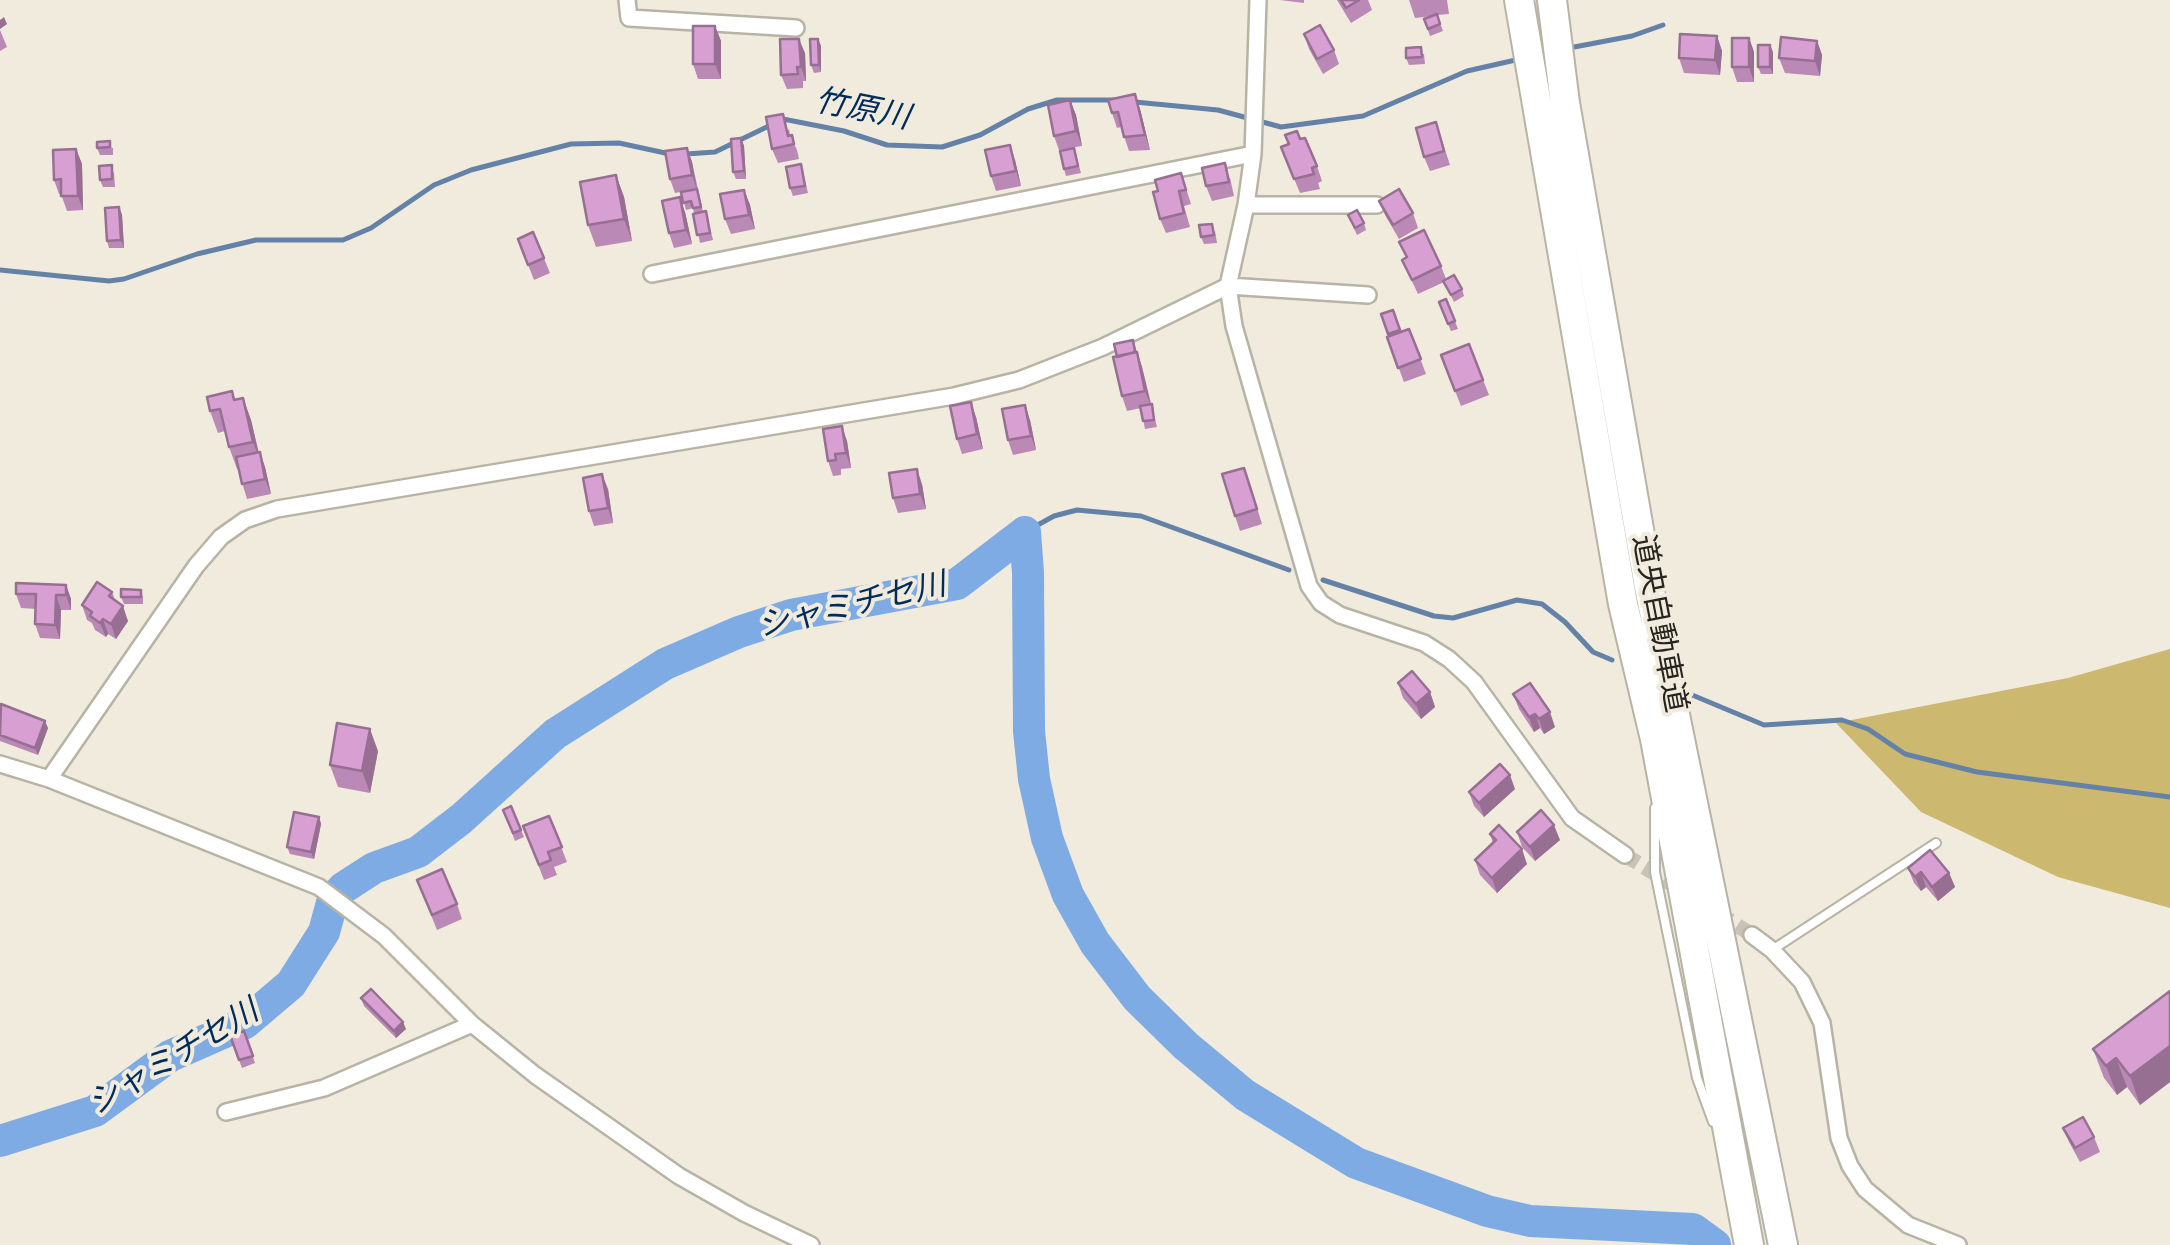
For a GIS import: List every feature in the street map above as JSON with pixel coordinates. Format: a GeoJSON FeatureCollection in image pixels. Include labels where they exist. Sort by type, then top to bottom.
{"type":"FeatureCollection","features":[{"type":"Feature","properties":{"kind":"highway","name":"道央自動車道"},"geometry":{"type":"LineString","coordinates":[[1518,0],[1623,604],[1654,738],[1746,1238]]}},
{"type":"Feature","properties":{"kind":"highway","name":"道央自動車道"},"geometry":{"type":"LineString","coordinates":[[1554,13],[1565,103],[1649,588],[1786,1245]]}},
{"type":"Feature","properties":{"kind":"street"},"geometry":{"type":"LineString","coordinates":[[627,0],[629,18],[796,28]]}},
{"type":"Feature","properties":{"kind":"street"},"geometry":{"type":"LineString","coordinates":[[1258,0],[1253,154],[1228,286],[1234,326],[1310,586],[1321,603],[1340,615],[1424,643],[1450,659],[1474,682],[1572,818],[1625,855]]}},
{"type":"Feature","properties":{"kind":"street"},"geometry":{"type":"LineString","coordinates":[[652,274],[1253,154]]}},
{"type":"Feature","properties":{"kind":"street"},"geometry":{"type":"LineString","coordinates":[[1246,205],[1378,205]]}},
{"type":"Feature","properties":{"kind":"street"},"geometry":{"type":"LineString","coordinates":[[49,780],[196,566],[221,537],[245,520],[277,509],[954,396],[1019,380],[1103,347],[1228,286],[1368,295]]}},
{"type":"Feature","properties":{"kind":"street"},"geometry":{"type":"LineString","coordinates":[[0,764],[319,887],[384,936],[472,1024],[535,1075],[678,1176],[810,1245]]}},
{"type":"Feature","properties":{"kind":"street"},"geometry":{"type":"LineString","coordinates":[[1752,935],[1802,982],[1822,1023],[1839,1138],[1850,1166],[1866,1189],[1908,1225],[1958,1245]]}},
{"type":"Feature","properties":{"kind":"street"},"geometry":{"type":"LineString","coordinates":[[226,1112],[324,1088],[472,1024]]}},
{"type":"Feature","properties":{"kind":"lane"},"geometry":{"type":"LineString","coordinates":[[1772,950],[1936,844]]}},
{"type":"Feature","properties":{"kind":"shaded area"},"geometry":{"type":"Polygon","coordinates":[[[2170,649],[2170,908],[2058,877],[1921,812],[1836,723],[2068,678],[2170,649]]]}},
{"type":"Feature","properties":{"kind":"building"},"geometry":{"type":"Polygon","coordinates":[[[1341,0],[1359,0],[1346,8],[1341,0]]]}},
{"type":"Feature","properties":{"kind":"building"},"geometry":{"type":"Polygon","coordinates":[[[1437,14],[1440,24],[1428,29],[1424,19],[1437,14]]]}},
{"type":"Feature","properties":{"kind":"building"},"geometry":{"type":"Polygon","coordinates":[[[1320,25],[1334,50],[1317,59],[1304,34],[1320,25]]]}},
{"type":"Feature","properties":{"kind":"building"},"geometry":{"type":"Polygon","coordinates":[[[693,26],[715,26],[715,64],[693,64],[693,26]]]}},
{"type":"Feature","properties":{"kind":"building"},"geometry":{"type":"Polygon","coordinates":[[[1680,34],[1717,36],[1715,60],[1679,58],[1680,34]]]}},
{"type":"Feature","properties":{"kind":"building"},"geometry":{"type":"Polygon","coordinates":[[[1781,37],[1817,41],[1815,61],[1779,58],[1781,37]]]}},
{"type":"Feature","properties":{"kind":"building"},"geometry":{"type":"Polygon","coordinates":[[[1732,38],[1749,38],[1749,67],[1732,67],[1732,38]]]}},
{"type":"Feature","properties":{"kind":"building"},"geometry":{"type":"Polygon","coordinates":[[[780,39],[799,39],[798,74],[781,75],[780,39]]]}},
{"type":"Feature","properties":{"kind":"building"},"geometry":{"type":"Polygon","coordinates":[[[810,39],[818,39],[819,65],[811,65],[810,39]]]}},
{"type":"Feature","properties":{"kind":"building"},"geometry":{"type":"Polygon","coordinates":[[[1758,45],[1770,45],[1770,67],[1758,67],[1758,45]]]}},
{"type":"Feature","properties":{"kind":"building"},"geometry":{"type":"Polygon","coordinates":[[[1421,47],[1422,57],[1406,58],[1406,48],[1421,47]]]}},
{"type":"Feature","properties":{"kind":"building"},"geometry":{"type":"Polygon","coordinates":[[[1135,94],[1145,135],[1124,137],[1118,112],[1112,113],[1108,100],[1135,94]]]}},
{"type":"Feature","properties":{"kind":"building"},"geometry":{"type":"Polygon","coordinates":[[[1070,100],[1076,131],[1054,136],[1048,105],[1070,100]]]}},
{"type":"Feature","properties":{"kind":"building"},"geometry":{"type":"Polygon","coordinates":[[[783,114],[794,144],[772,149],[766,117],[783,114]]]}},
{"type":"Feature","properties":{"kind":"building"},"geometry":{"type":"Polygon","coordinates":[[[1436,122],[1444,151],[1424,157],[1416,128],[1436,122]]]}},
{"type":"Feature","properties":{"kind":"building"},"geometry":{"type":"Polygon","coordinates":[[[1297,131],[1300,139],[1305,138],[1317,166],[1312,168],[1314,174],[1294,179],[1281,147],[1289,144],[1285,135],[1297,131]]]}},
{"type":"Feature","properties":{"kind":"building"},"geometry":{"type":"Polygon","coordinates":[[[741,138],[744,171],[733,172],[731,139],[741,138]]]}},
{"type":"Feature","properties":{"kind":"building"},"geometry":{"type":"Polygon","coordinates":[[[110,141],[110,147],[97,148],[97,142],[110,141]]]}},
{"type":"Feature","properties":{"kind":"building"},"geometry":{"type":"Polygon","coordinates":[[[1010,145],[1016,171],[991,176],[985,150],[1010,145]]]}},
{"type":"Feature","properties":{"kind":"building"},"geometry":{"type":"Polygon","coordinates":[[[687,148],[692,175],[670,179],[665,151],[687,148]]]}},
{"type":"Feature","properties":{"kind":"building"},"geometry":{"type":"Polygon","coordinates":[[[1074,148],[1078,166],[1064,169],[1060,151],[1074,148]]]}},
{"type":"Feature","properties":{"kind":"building"},"geometry":{"type":"Polygon","coordinates":[[[76,149],[78,196],[61,196],[61,179],[54,180],[53,150],[76,149]]]}},
{"type":"Feature","properties":{"kind":"building"},"geometry":{"type":"Polygon","coordinates":[[[1225,163],[1229,182],[1206,186],[1202,168],[1225,163]]]}},
{"type":"Feature","properties":{"kind":"building"},"geometry":{"type":"Polygon","coordinates":[[[801,164],[805,186],[790,188],[786,167],[801,164]]]}},
{"type":"Feature","properties":{"kind":"building"},"geometry":{"type":"Polygon","coordinates":[[[112,165],[112,179],[100,180],[99,166],[112,165]]]}},
{"type":"Feature","properties":{"kind":"building"},"geometry":{"type":"Polygon","coordinates":[[[1181,173],[1186,190],[1179,191],[1184,213],[1160,219],[1153,192],[1158,191],[1155,180],[1181,173]]]}},
{"type":"Feature","properties":{"kind":"building"},"geometry":{"type":"Polygon","coordinates":[[[616,175],[624,219],[588,225],[580,182],[616,175]]]}},
{"type":"Feature","properties":{"kind":"building"},"geometry":{"type":"Polygon","coordinates":[[[697,189],[701,207],[693,208],[691,201],[683,203],[681,192],[697,189]]]}},
{"type":"Feature","properties":{"kind":"building"},"geometry":{"type":"Polygon","coordinates":[[[1399,189],[1413,213],[1393,225],[1379,201],[1399,189]]]}},
{"type":"Feature","properties":{"kind":"building"},"geometry":{"type":"Polygon","coordinates":[[[744,190],[749,215],[725,219],[720,194],[744,190]]]}},
{"type":"Feature","properties":{"kind":"building"},"geometry":{"type":"Polygon","coordinates":[[[680,197],[686,230],[669,233],[662,201],[680,197]]]}},
{"type":"Feature","properties":{"kind":"building"},"geometry":{"type":"Polygon","coordinates":[[[119,207],[121,240],[107,241],[105,208],[119,207]]]}},
{"type":"Feature","properties":{"kind":"building"},"geometry":{"type":"Polygon","coordinates":[[[1357,210],[1364,223],[1355,228],[1348,215],[1357,210]]]}},
{"type":"Feature","properties":{"kind":"building"},"geometry":{"type":"Polygon","coordinates":[[[706,211],[710,233],[697,235],[693,214],[706,211]]]}},
{"type":"Feature","properties":{"kind":"building"},"geometry":{"type":"Polygon","coordinates":[[[1212,224],[1214,235],[1201,237],[1199,225],[1212,224]]]}},
{"type":"Feature","properties":{"kind":"building"},"geometry":{"type":"Polygon","coordinates":[[[1424,230],[1441,266],[1412,280],[1399,242],[1424,230]]]}},
{"type":"Feature","properties":{"kind":"building"},"geometry":{"type":"Polygon","coordinates":[[[533,232],[544,258],[528,265],[518,239],[533,232]]]}},
{"type":"Feature","properties":{"kind":"building"},"geometry":{"type":"Polygon","coordinates":[[[1454,275],[1462,289],[1451,295],[1443,281],[1454,275]]]}},
{"type":"Feature","properties":{"kind":"building"},"geometry":{"type":"Polygon","coordinates":[[[1446,299],[1455,321],[1448,324],[1439,302],[1446,299]]]}},
{"type":"Feature","properties":{"kind":"building"},"geometry":{"type":"Polygon","coordinates":[[[1393,310],[1400,330],[1388,334],[1381,314],[1393,310]]]}},
{"type":"Feature","properties":{"kind":"building"},"geometry":{"type":"Polygon","coordinates":[[[1409,329],[1421,359],[1398,368],[1387,337],[1409,329]]]}},
{"type":"Feature","properties":{"kind":"building"},"geometry":{"type":"Polygon","coordinates":[[[1133,340],[1135,352],[1117,357],[1114,344],[1133,340]]]}},
{"type":"Feature","properties":{"kind":"building"},"geometry":{"type":"Polygon","coordinates":[[[1469,344],[1483,380],[1455,391],[1441,355],[1469,344]]]}},
{"type":"Feature","properties":{"kind":"building"},"geometry":{"type":"Polygon","coordinates":[[[1137,352],[1145,391],[1122,396],[1113,357],[1137,352]]]}},
{"type":"Feature","properties":{"kind":"building"},"geometry":{"type":"Polygon","coordinates":[[[232,391],[234,400],[243,398],[253,442],[229,447],[220,409],[210,411],[207,397],[232,391]]]}},
{"type":"Feature","properties":{"kind":"building"},"geometry":{"type":"Polygon","coordinates":[[[971,402],[977,434],[957,439],[950,406],[971,402]]]}},
{"type":"Feature","properties":{"kind":"building"},"geometry":{"type":"Polygon","coordinates":[[[1152,404],[1154,420],[1143,421],[1140,406],[1152,404]]]}},
{"type":"Feature","properties":{"kind":"building"},"geometry":{"type":"Polygon","coordinates":[[[1025,405],[1031,436],[1008,440],[1002,409],[1025,405]]]}},
{"type":"Feature","properties":{"kind":"building"},"geometry":{"type":"Polygon","coordinates":[[[842,426],[846,453],[835,454],[836,460],[828,461],[823,429],[842,426]]]}},
{"type":"Feature","properties":{"kind":"building"},"geometry":{"type":"Polygon","coordinates":[[[260,452],[265,479],[242,484],[236,457],[260,452]]]}},
{"type":"Feature","properties":{"kind":"building"},"geometry":{"type":"Polygon","coordinates":[[[1244,468],[1257,509],[1235,516],[1222,474],[1244,468]]]}},
{"type":"Feature","properties":{"kind":"building"},"geometry":{"type":"Polygon","coordinates":[[[917,469],[920,494],[893,498],[889,473],[917,469]]]}},
{"type":"Feature","properties":{"kind":"building"},"geometry":{"type":"Polygon","coordinates":[[[602,474],[608,508],[589,511],[583,478],[602,474]]]}},
{"type":"Feature","properties":{"kind":"building"},"geometry":{"type":"Polygon","coordinates":[[[97,582],[123,606],[111,624],[103,619],[100,623],[82,605],[97,582]]]}},
{"type":"Feature","properties":{"kind":"building"},"geometry":{"type":"Polygon","coordinates":[[[16,583],[66,585],[66,595],[56,595],[55,625],[35,624],[36,594],[16,594],[16,583]]]}},
{"type":"Feature","properties":{"kind":"building"},"geometry":{"type":"Polygon","coordinates":[[[121,589],[141,590],[141,597],[121,597],[121,589]]]}},
{"type":"Feature","properties":{"kind":"building"},"geometry":{"type":"Polygon","coordinates":[[[1412,671],[1430,692],[1416,704],[1398,683],[1412,671]]]}},
{"type":"Feature","properties":{"kind":"building"},"geometry":{"type":"Polygon","coordinates":[[[1530,683],[1550,712],[1539,719],[1535,714],[1529,717],[1513,694],[1530,683]]]}},
{"type":"Feature","properties":{"kind":"building"},"geometry":{"type":"Polygon","coordinates":[[[1,704],[45,721],[35,748],[0,735],[1,704]]]}},
{"type":"Feature","properties":{"kind":"building"},"geometry":{"type":"Polygon","coordinates":[[[337,723],[370,729],[362,771],[330,765],[337,723]]]}},
{"type":"Feature","properties":{"kind":"building"},"geometry":{"type":"Polygon","coordinates":[[[1500,764],[1510,775],[1479,803],[1469,792],[1500,764]]]}},
{"type":"Feature","properties":{"kind":"building"},"geometry":{"type":"Polygon","coordinates":[[[511,806],[521,830],[513,833],[503,810],[511,806]]]}},
{"type":"Feature","properties":{"kind":"building"},"geometry":{"type":"Polygon","coordinates":[[[1541,810],[1554,825],[1530,847],[1517,832],[1541,810]]]}},
{"type":"Feature","properties":{"kind":"building"},"geometry":{"type":"Polygon","coordinates":[[[294,812],[319,817],[311,852],[287,847],[294,812]]]}},
{"type":"Feature","properties":{"kind":"building"},"geometry":{"type":"Polygon","coordinates":[[[549,816],[562,847],[548,852],[551,860],[539,865],[523,826],[549,816]]]}},
{"type":"Feature","properties":{"kind":"building"},"geometry":{"type":"Polygon","coordinates":[[[1499,825],[1522,849],[1492,878],[1475,860],[1496,840],[1490,834],[1499,825]]]}},
{"type":"Feature","properties":{"kind":"building"},"geometry":{"type":"Polygon","coordinates":[[[1930,850],[1949,873],[1932,887],[1921,872],[1915,877],[1908,868],[1930,850]]]}},
{"type":"Feature","properties":{"kind":"building"},"geometry":{"type":"Polygon","coordinates":[[[442,869],[457,904],[432,915],[417,880],[442,869]]]}},
{"type":"Feature","properties":{"kind":"building"},"geometry":{"type":"Polygon","coordinates":[[[371,989],[403,1022],[394,1031],[361,998],[371,989]]]}},
{"type":"Feature","properties":{"kind":"building"},"geometry":{"type":"Polygon","coordinates":[[[2170,991],[2170,1046],[2130,1076],[2116,1058],[2106,1066],[2093,1049],[2170,991]]]}},
{"type":"Feature","properties":{"kind":"building"},"geometry":{"type":"Polygon","coordinates":[[[244,1031],[253,1056],[239,1060],[230,1035],[244,1031]]]}},
{"type":"Feature","properties":{"kind":"building"},"geometry":{"type":"Polygon","coordinates":[[[2083,1117],[2094,1137],[2075,1148],[2063,1128],[2083,1117]]]}},
{"type":"Feature","properties":{"kind":"waterway","name":"竹原川"},"geometry":{"type":"LineString","coordinates":[[1569,48],[1632,36],[1663,25]]}},
{"type":"Feature","properties":{"kind":"waterway","name":"竹原川"},"geometry":{"type":"LineString","coordinates":[[1135,102],[1218,110],[1281,127],[1363,116],[1467,71],[1520,59]]}},
{"type":"Feature","properties":{"kind":"waterway","name":"竹原川"},"geometry":{"type":"LineString","coordinates":[[783,119],[844,131],[887,145],[942,147],[980,135],[1028,109],[1057,100],[1114,100]]}},
{"type":"Feature","properties":{"kind":"waterway","name":"竹原川"},"geometry":{"type":"LineString","coordinates":[[686,154],[715,152],[773,124]]}},
{"type":"Feature","properties":{"kind":"waterway","name":"竹原川"},"geometry":{"type":"LineString","coordinates":[[0,270],[109,281],[124,279],[197,254],[256,240],[343,240],[371,228],[434,185],[471,170],[571,144],[619,143],[670,154]]}},
{"type":"Feature","properties":{"kind":"waterway"},"geometry":{"type":"LineString","coordinates":[[1025,532],[1054,516],[1077,510],[1141,516],[1289,570]]}},
{"type":"Feature","properties":{"kind":"waterway","name":"シャミチセ川"},"geometry":{"type":"LineString","coordinates":[[1025,532],[1029,731],[1034,779],[1047,838],[1068,895],[1095,943],[1137,998],[1245,1095],[1356,1163],[1487,1211],[1530,1221],[1693,1229],[1715,1245]]}},
{"type":"Feature","properties":{"kind":"waterway","name":"シャミチセ川"},"geometry":{"type":"LineString","coordinates":[[0,1141],[95,1111],[170,1056],[245,1023],[291,984],[324,932],[333,899],[343,888],[374,868],[418,852],[461,819],[555,734],[665,664],[739,632],[791,615],[957,584],[1025,532]]}},
{"type":"Feature","properties":{"kind":"waterway"},"geometry":{"type":"LineString","coordinates":[[1323,580],[1434,616],[1453,618],[1517,600],[1542,604],[1593,652],[1612,660]]}},
{"type":"Feature","properties":{"kind":"waterway"},"geometry":{"type":"LineString","coordinates":[[1685,692],[1764,725],[1842,720],[1868,729],[1905,754],[1977,772],[2170,797]]}},
{"type":"Feature","properties":{"kind":"tunnel"},"geometry":{"type":"LineString","coordinates":[[1625,855],[1681,890]]}},
{"type":"Feature","properties":{"kind":"tunnel"},"geometry":{"type":"LineString","coordinates":[[1718,913],[1752,935]]}}]}
